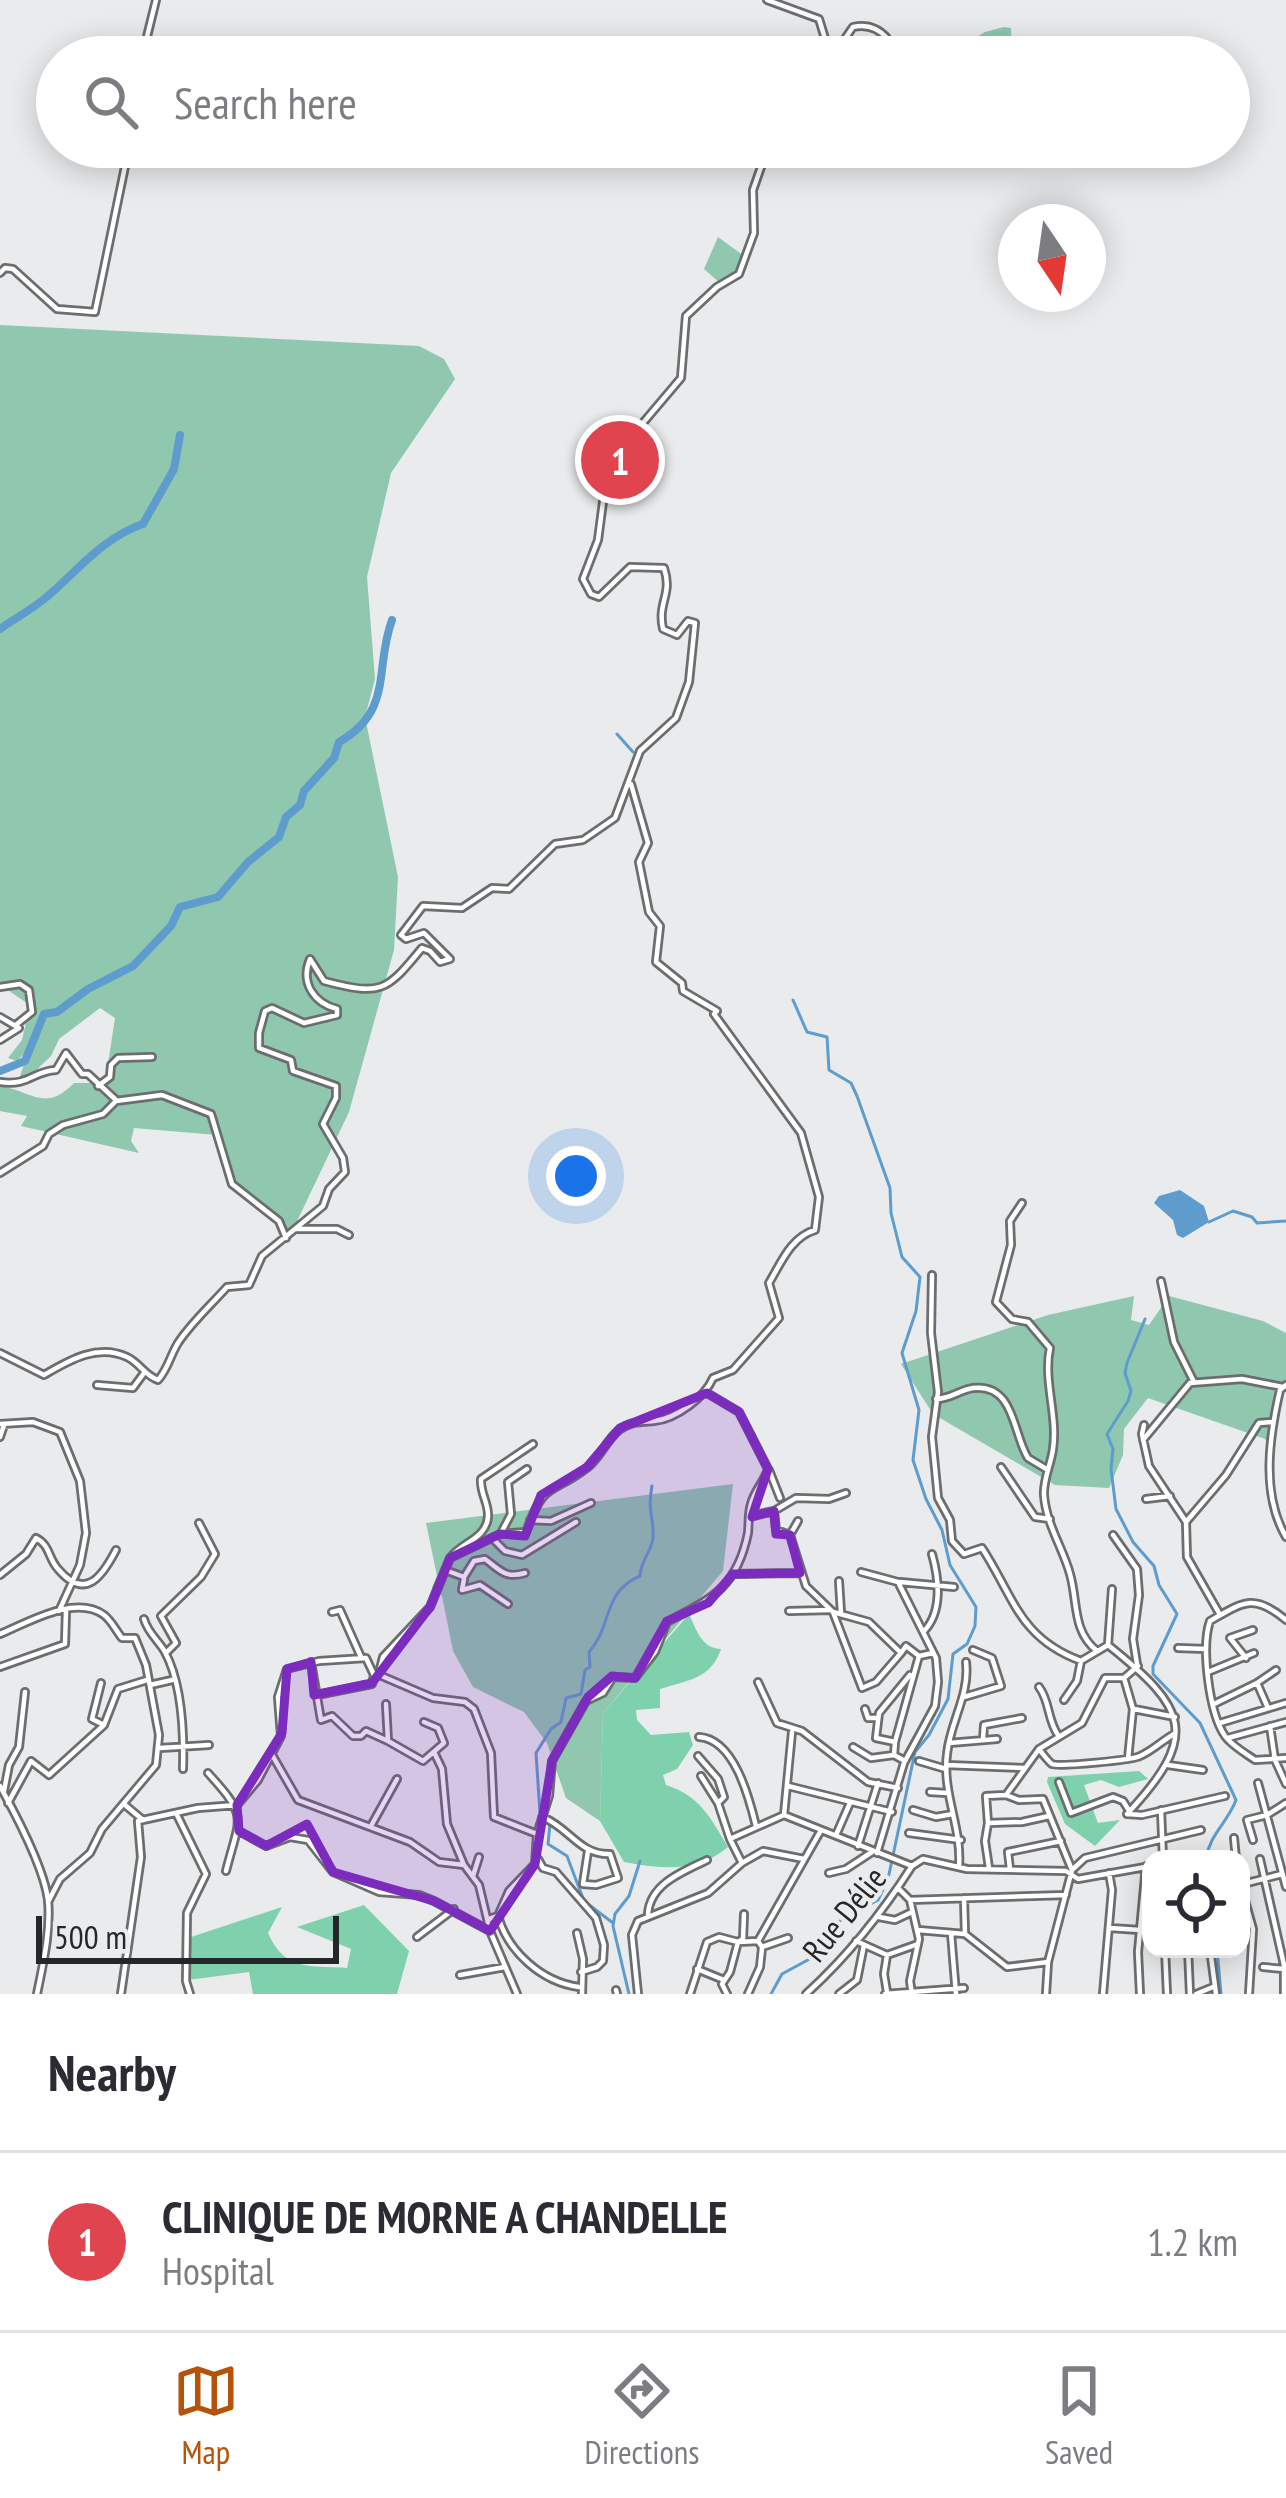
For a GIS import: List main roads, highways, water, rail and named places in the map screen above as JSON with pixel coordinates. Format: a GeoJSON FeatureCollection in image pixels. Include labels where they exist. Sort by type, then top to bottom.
{"type":"FeatureCollection","features":[{"type":"Feature","properties":{"kind":"water"},"geometry":{"type":"Polygon","coordinates":[[[1180,1190],[1204,1206],[1209,1222],[1183,1238],[1177,1235],[1173,1220],[1154,1203],[1159,1196],[1180,1190]]]}},
{"type":"Feature","properties":{"kind":"waterway"},"geometry":{"type":"LineString","coordinates":[[0,629],[43,600],[104,546],[143,524],[174,469],[180,435]]}},
{"type":"Feature","properties":{"kind":"waterway"},"geometry":{"type":"LineString","coordinates":[[0,1071],[25,1061],[44,1014],[57,1012],[88,989],[133,966],[171,926],[180,907],[218,897],[248,862],[279,837],[286,817],[334,758],[339,742],[368,717],[392,620]]}},
{"type":"Feature","properties":{"kind":"waterway"},"geometry":{"type":"LineString","coordinates":[[617,734],[633,752]]}},
{"type":"Feature","properties":{"kind":"waterway"},"geometry":{"type":"LineString","coordinates":[[771,1994],[782,1974],[815,1956],[841,1920],[878,1900],[888,1879],[915,1752],[948,1699],[953,1654],[967,1644],[976,1607],[950,1565],[942,1530],[913,1460],[919,1410],[902,1353],[916,1311],[920,1277],[902,1257],[890,1188],[857,1096],[851,1083],[829,1070],[827,1037],[807,1032],[793,1000]]}},
{"type":"Feature","properties":{"kind":"waterway"},"geometry":{"type":"LineString","coordinates":[[1209,1222],[1233,1211],[1257,1223],[1286,1221]]}},
{"type":"Feature","properties":{"kind":"waterway"},"geometry":{"type":"LineString","coordinates":[[1145,1319],[1127,1363],[1128,1401],[1107,1434],[1113,1449],[1111,1469],[1116,1509],[1133,1542],[1154,1566],[1159,1585],[1177,1614],[1153,1674],[1200,1723],[1236,1800],[1209,1850]]}},
{"type":"Feature","properties":{"kind":"waterway"},"geometry":{"type":"LineString","coordinates":[[540,1813],[536,1753],[561,1722],[566,1698],[581,1694],[585,1670],[590,1667],[589,1652],[613,1600],[640,1576],[653,1537],[652,1486]]}},
{"type":"Feature","properties":{"kind":"waterway"},"geometry":{"type":"LineString","coordinates":[[550,1824],[548,1844],[567,1856],[584,1901],[613,1923]]}},
{"type":"Feature","properties":{"kind":"waterway"},"geometry":{"type":"LineString","coordinates":[[629,1994],[613,1926],[640,1861]]}},
{"type":"Feature","properties":{"kind":"waterway"},"geometry":{"type":"LineString","coordinates":[[1218,1958],[1221,1994]]}},
{"type":"Feature","properties":{"kind":"place","name":"CLINIQUE DE MORNE A CHANDELLE"},"geometry":{"type":"Point","coordinates":[620,460]}}]}
